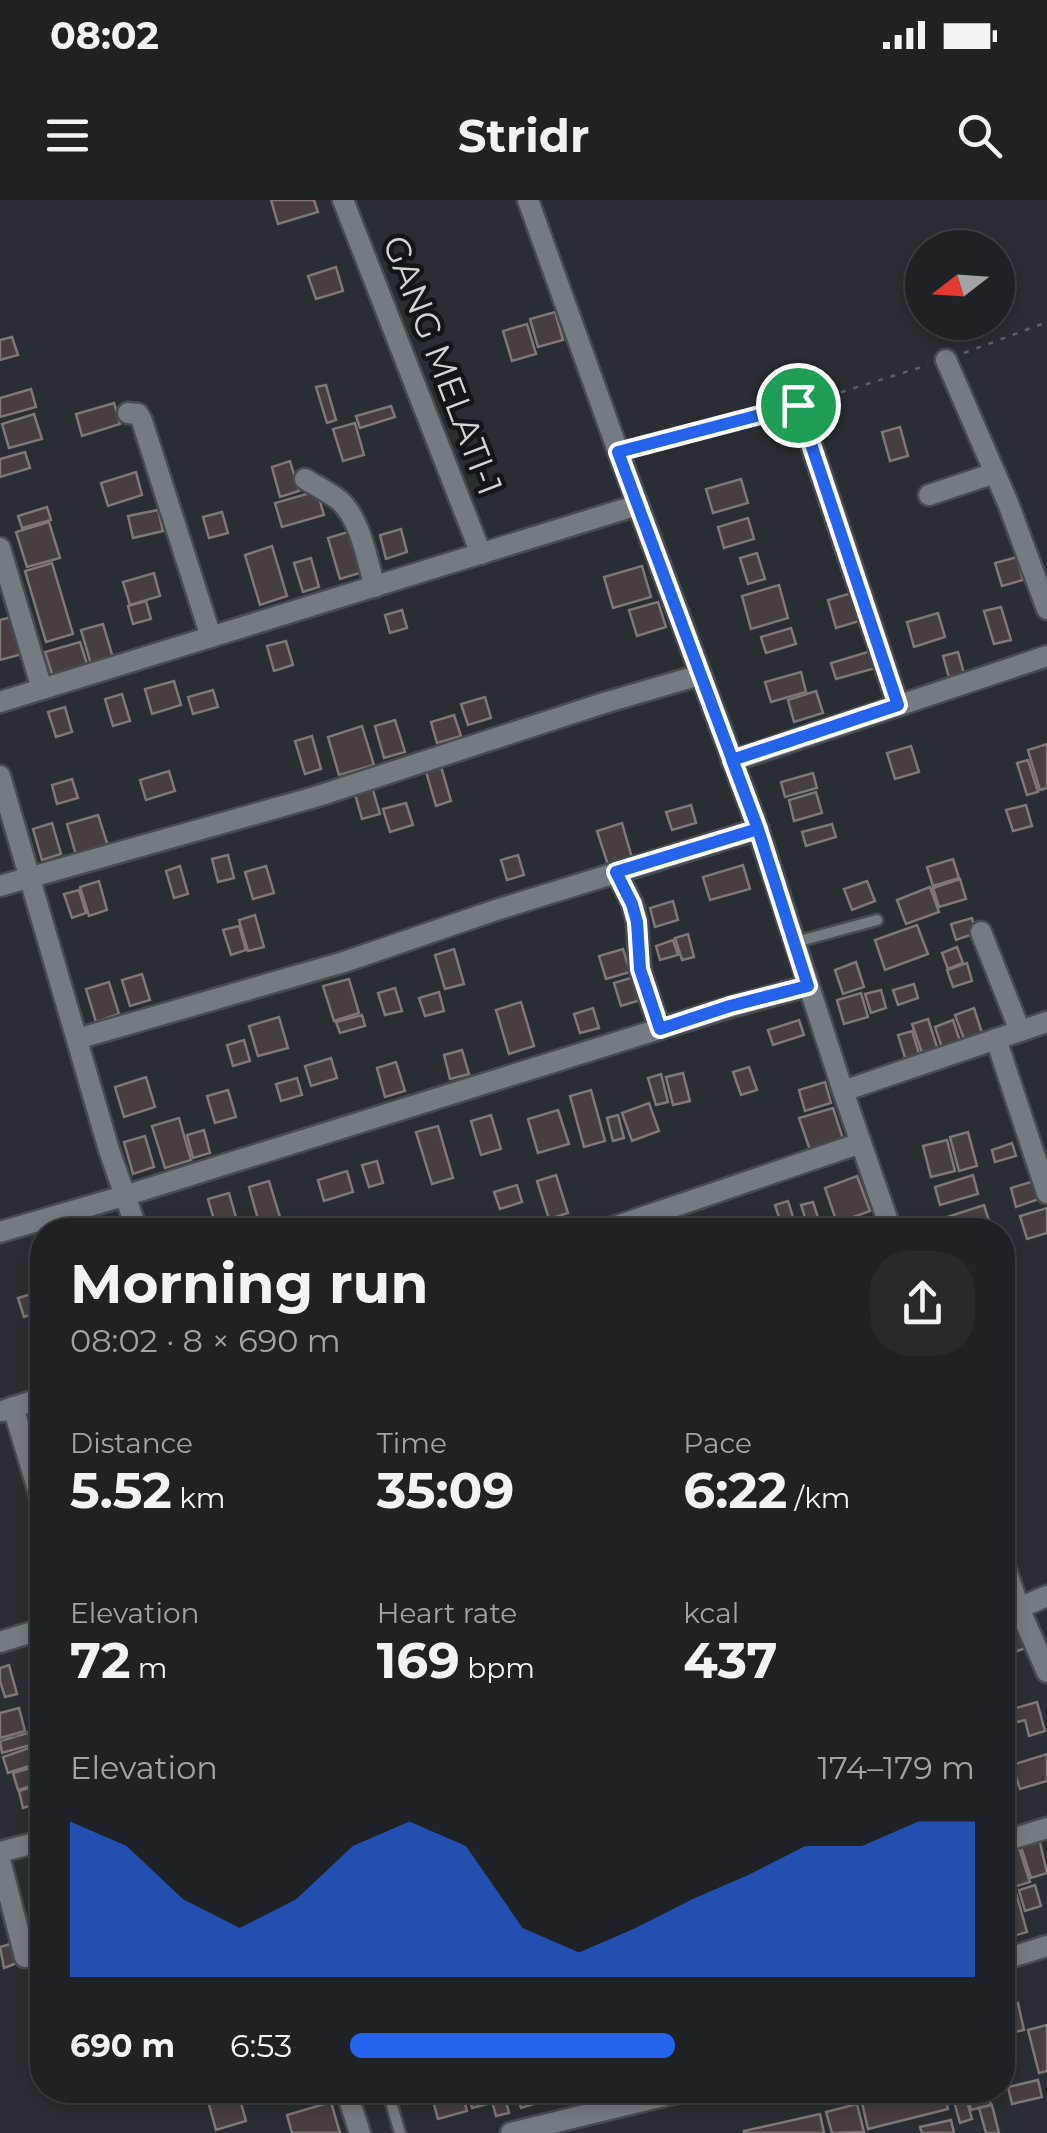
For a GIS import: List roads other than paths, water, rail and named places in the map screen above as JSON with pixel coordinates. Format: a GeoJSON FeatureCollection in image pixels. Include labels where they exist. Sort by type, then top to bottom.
{"type":"FeatureCollection","features":[{"type":"Feature","properties":{"kind":"street","name":"GANG MELATI-1"},"geometry":{"type":"LineString","coordinates":[[344,200],[481,554]]}},
{"type":"Feature","properties":{"kind":"street"},"geometry":{"type":"LineString","coordinates":[[528,200],[758,829],[887,1218]]}},
{"type":"Feature","properties":{"kind":"street"},"geometry":{"type":"LineString","coordinates":[[946,360],[995,473],[1047,610]]}},
{"type":"Feature","properties":{"kind":"street"},"geometry":{"type":"LineString","coordinates":[[798,405],[898,705]]}},
{"type":"Feature","properties":{"kind":"street"},"geometry":{"type":"LineString","coordinates":[[128,413],[138,414],[142,421],[211,637]]}},
{"type":"Feature","properties":{"kind":"street"},"geometry":{"type":"LineString","coordinates":[[929,495],[995,473]]}},
{"type":"Feature","properties":{"kind":"street"},"geometry":{"type":"LineString","coordinates":[[305,479],[340,500],[346,509],[375,587]]}},
{"type":"Feature","properties":{"kind":"street"},"geometry":{"type":"LineString","coordinates":[[0,702],[638,506]]}},
{"type":"Feature","properties":{"kind":"street"},"geometry":{"type":"LineString","coordinates":[[0,548],[42,689]]}},
{"type":"Feature","properties":{"kind":"street"},"geometry":{"type":"LineString","coordinates":[[732,760],[1047,656]]}},
{"type":"Feature","properties":{"kind":"street"},"geometry":{"type":"LineString","coordinates":[[0,886],[315,797],[604,703],[700,676]]}},
{"type":"Feature","properties":{"kind":"street"},"geometry":{"type":"LineString","coordinates":[[0,776],[132,1218]]}},
{"type":"Feature","properties":{"kind":"street"},"geometry":{"type":"LineString","coordinates":[[77,1039],[344,962],[758,829]]}},
{"type":"Feature","properties":{"kind":"street"},"geometry":{"type":"LineString","coordinates":[[616,872],[632,904],[640,969],[660,1029]]}},
{"type":"Feature","properties":{"kind":"street"},"geometry":{"type":"LineString","coordinates":[[981,932],[1020,1031]]}},
{"type":"Feature","properties":{"kind":"street"},"geometry":{"type":"LineString","coordinates":[[48,1218],[730,1006],[808,986]]}},
{"type":"Feature","properties":{"kind":"street"},"geometry":{"type":"LineString","coordinates":[[842,1091],[1047,1022]]}},
{"type":"Feature","properties":{"kind":"street"},"geometry":{"type":"LineString","coordinates":[[996,1040],[1047,1194]]}},
{"type":"Feature","properties":{"kind":"street"},"geometry":{"type":"LineString","coordinates":[[640,1218],[861,1143]]}},
{"type":"Feature","properties":{"kind":"street"},"geometry":{"type":"LineString","coordinates":[[0,1232],[30,1223]]}},
{"type":"Feature","properties":{"kind":"street"},"geometry":{"type":"LineString","coordinates":[[7,1409],[30,1471]]}},
{"type":"Feature","properties":{"kind":"street"},"geometry":{"type":"LineString","coordinates":[[1015,1596],[1047,1672]]}},
{"type":"Feature","properties":{"kind":"street"},"geometry":{"type":"LineString","coordinates":[[1019,1608],[1047,1596]]}},
{"type":"Feature","properties":{"kind":"street"},"geometry":{"type":"LineString","coordinates":[[0,1642],[30,1633]]}},
{"type":"Feature","properties":{"kind":"street"},"geometry":{"type":"LineString","coordinates":[[1015,1838],[1047,1828]]}},
{"type":"Feature","properties":{"kind":"street"},"geometry":{"type":"LineString","coordinates":[[0,1852],[30,1844]]}},
{"type":"Feature","properties":{"kind":"street"},"geometry":{"type":"LineString","coordinates":[[0,1860],[26,1957]]}},
{"type":"Feature","properties":{"kind":"street"},"geometry":{"type":"LineString","coordinates":[[1015,1956],[1047,1946]]}},
{"type":"Feature","properties":{"kind":"street"},"geometry":{"type":"LineString","coordinates":[[350,2103],[360,2133]]}},
{"type":"Feature","properties":{"kind":"street"},"geometry":{"type":"LineString","coordinates":[[593,2103],[595,2112]]}},
{"type":"Feature","properties":{"kind":"street"},"geometry":{"type":"LineString","coordinates":[[512,2133],[559,2127],[595,2112],[633,2103]]}},
{"type":"Feature","properties":{"kind":"lane"},"geometry":{"type":"LineString","coordinates":[[796,942],[877,920]]}},
{"type":"Feature","properties":{"kind":"lane"},"geometry":{"type":"LineString","coordinates":[[391,2103],[400,2133]]}}]}
